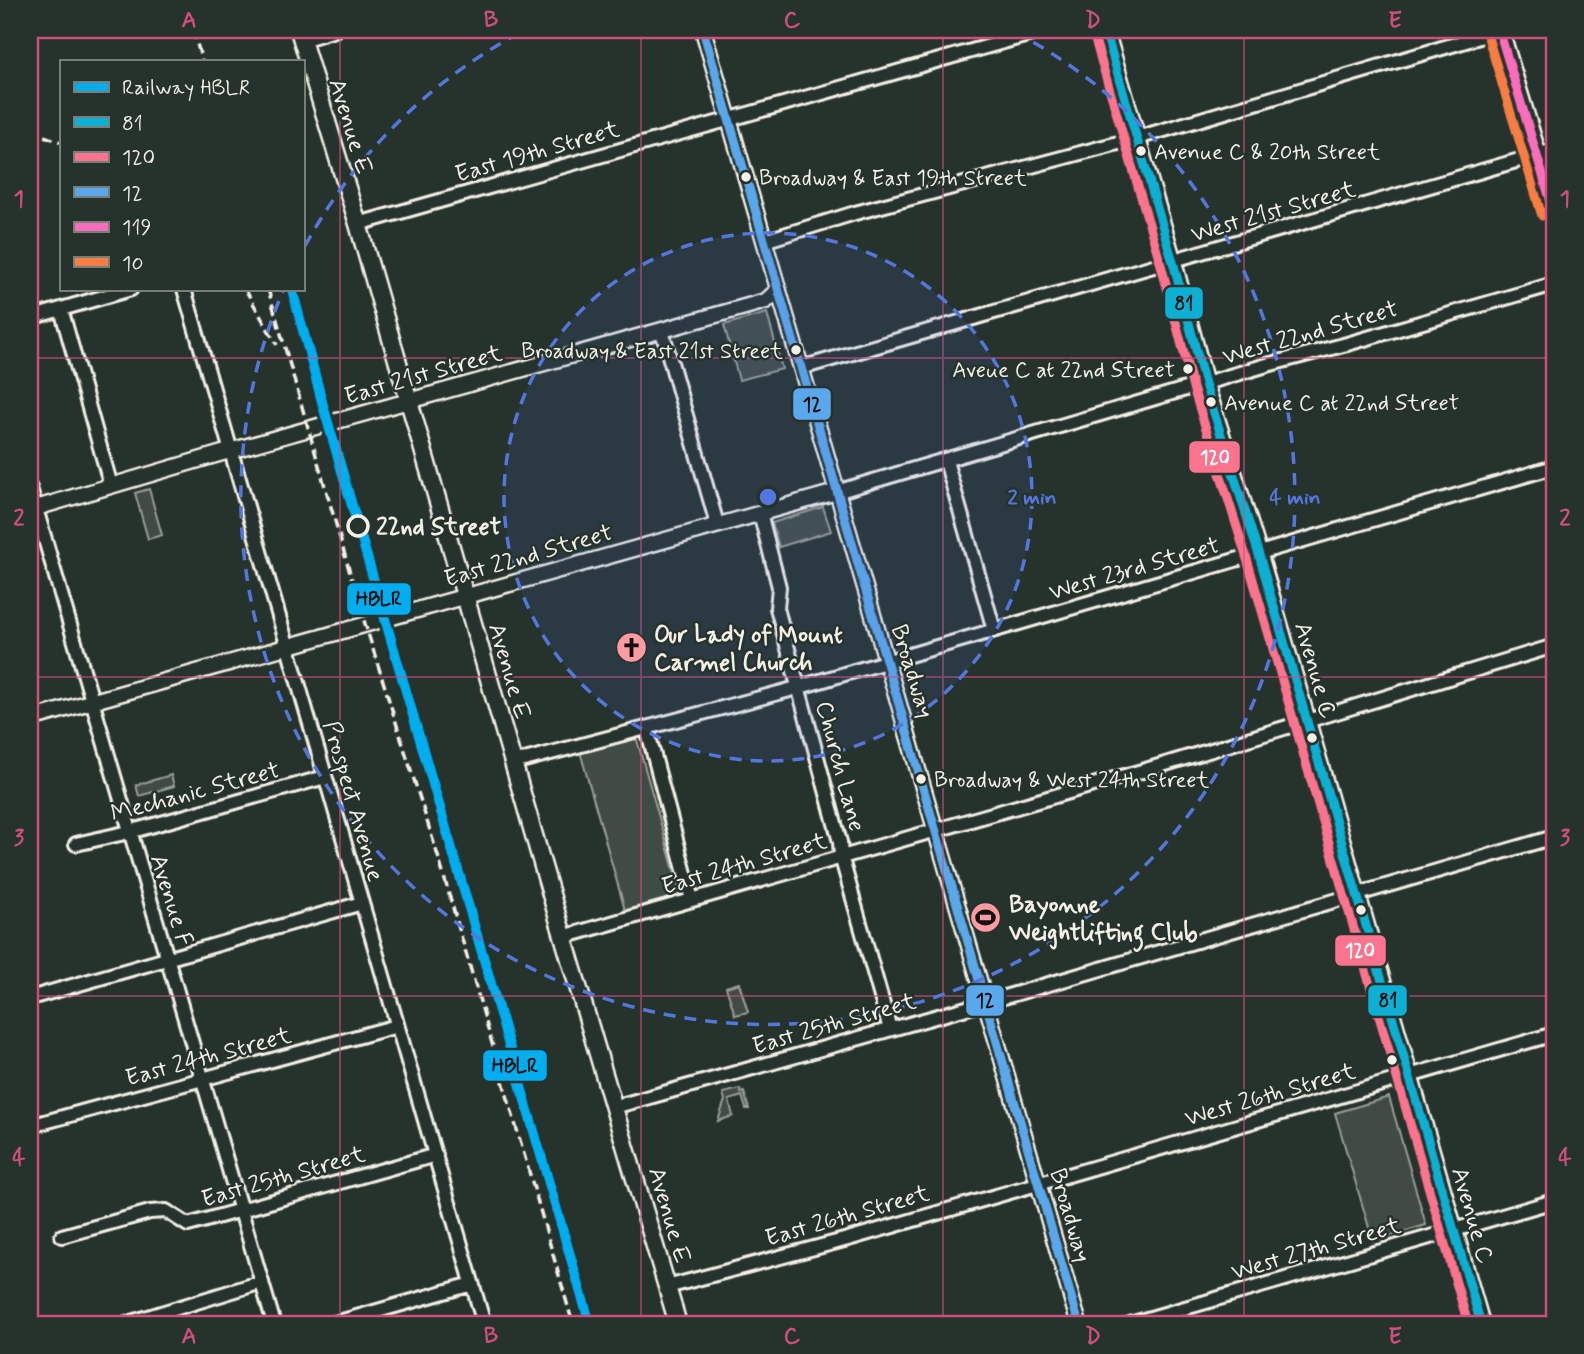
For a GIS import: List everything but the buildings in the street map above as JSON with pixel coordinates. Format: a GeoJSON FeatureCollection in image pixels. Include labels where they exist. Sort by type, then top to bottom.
{"type":"FeatureCollection","features":[{"type":"Feature","properties":{"kind":"main road","name":"Avenue C"},"geometry":{"type":"LineString","coordinates":[[1105,30],[1173,262],[1205,384],[1259,555],[1481,1324]]}},
{"type":"Feature","properties":{"kind":"main road"},"geometry":{"type":"LineString","coordinates":[[1500,30],[1546,152],[1554,212]]}},
{"type":"Feature","properties":{"kind":"main road","name":"Avenue E"},"geometry":{"type":"LineString","coordinates":[[300,35],[358,224],[563,937],[678,1324]]}},
{"type":"Feature","properties":{"kind":"street"},"geometry":{"type":"LineString","coordinates":[[300,35],[335,30]]}},
{"type":"Feature","properties":{"kind":"street","name":"Broadway"},"geometry":{"type":"LineString","coordinates":[[703,30],[1079,1324]]}},
{"type":"Feature","properties":{"kind":"street","name":"East 19th Street"},"geometry":{"type":"LineString","coordinates":[[358,224],[1045,30]]}},
{"type":"Feature","properties":{"kind":"street"},"geometry":{"type":"LineString","coordinates":[[764,241],[855,213],[1137,138],[1500,30]]}},
{"type":"Feature","properties":{"kind":"street","name":"West 21st Street"},"geometry":{"type":"LineString","coordinates":[[801,368],[1546,152]]}},
{"type":"Feature","properties":{"kind":"street","name":"West 22nd Street"},"geometry":{"type":"LineString","coordinates":[[836,492],[1554,284]]}},
{"type":"Feature","properties":{"kind":"street"},"geometry":{"type":"LineString","coordinates":[[30,318],[128,290]]}},
{"type":"Feature","properties":{"kind":"street","name":"Prospect Avenue"},"geometry":{"type":"LineString","coordinates":[[184,290],[484,1324]]}},
{"type":"Feature","properties":{"kind":"street","name":"East 21st Street"},"geometry":{"type":"LineString","coordinates":[[33,511],[233,451],[766,302],[778,290]]}},
{"type":"Feature","properties":{"kind":"street"},"geometry":{"type":"LineString","coordinates":[[61,309],[111,486]]}},
{"type":"Feature","properties":{"kind":"street"},"geometry":{"type":"LineString","coordinates":[[662,331],[717,524]]}},
{"type":"Feature","properties":{"kind":"street"},"geometry":{"type":"LineString","coordinates":[[946,461],[994,630]]}},
{"type":"Feature","properties":{"kind":"street","name":"West 23rd Street"},"geometry":{"type":"LineString","coordinates":[[513,763],[799,687],[1554,467]]}},
{"type":"Feature","properties":{"kind":"street","name":"Avenue F"},"geometry":{"type":"LineString","coordinates":[[30,488],[33,511],[92,701],[274,1324]]}},
{"type":"Feature","properties":{"kind":"street","name":"East 22nd Street"},"geometry":{"type":"LineString","coordinates":[[30,719],[836,492]]}},
{"type":"Feature","properties":{"kind":"street","name":"Church Lane"},"geometry":{"type":"LineString","coordinates":[[760,513],[779,587],[777,608],[840,842],[841,856],[890,1029]]}},
{"type":"Feature","properties":{"kind":"street","name":"East 24th Street"},"geometry":{"type":"LineString","coordinates":[[563,937],[1307,722],[1554,646]]}},
{"type":"Feature","properties":{"kind":"street"},"geometry":{"type":"LineString","coordinates":[[647,729],[692,900]]}},
{"type":"Feature","properties":{"kind":"street","name":"Mechanic Street"},"geometry":{"type":"LineString","coordinates":[[76,845],[325,777]]}},
{"type":"Feature","properties":{"kind":"street","name":"East 25th Street"},"geometry":{"type":"LineString","coordinates":[[614,1107],[1554,837]]}},
{"type":"Feature","properties":{"kind":"street"},"geometry":{"type":"LineString","coordinates":[[30,998],[362,903]]}},
{"type":"Feature","properties":{"kind":"street","name":"East 24th Street"},"geometry":{"type":"LineString","coordinates":[[30,1126],[397,1026]]}},
{"type":"Feature","properties":{"kind":"street","name":"West 26th Street"},"geometry":{"type":"LineString","coordinates":[[1037,1184],[1554,1034]]}},
{"type":"Feature","properties":{"kind":"street","name":"East 25th Street"},"geometry":{"type":"LineString","coordinates":[[62,1236],[150,1212],[166,1211],[188,1225],[436,1155]]}},
{"type":"Feature","properties":{"kind":"street","name":"East 26th Street"},"geometry":{"type":"LineString","coordinates":[[667,1287],[848,1239],[1037,1184]]}},
{"type":"Feature","properties":{"kind":"street","name":"West 27th Street"},"geometry":{"type":"LineString","coordinates":[[1130,1324],[1554,1201]]}},
{"type":"Feature","properties":{"kind":"street"},"geometry":{"type":"LineString","coordinates":[[125,1324],[262,1282]]}},
{"type":"Feature","properties":{"kind":"street"},"geometry":{"type":"LineString","coordinates":[[332,1324],[472,1284]]}},
{"type":"Feature","properties":{"kind":"shaded area"},"geometry":{"type":"Polygon","coordinates":[[[767,313],[782,369],[739,380],[724,325],[767,313]]]}},
{"type":"Feature","properties":{"kind":"shaded area"},"geometry":{"type":"Polygon","coordinates":[[[149,489],[162,535],[148,539],[135,493],[149,489]]]}},
{"type":"Feature","properties":{"kind":"shaded area"},"geometry":{"type":"Polygon","coordinates":[[[823,507],[831,531],[779,547],[772,523],[823,507]]]}},
{"type":"Feature","properties":{"kind":"shaded area"},"geometry":{"type":"Polygon","coordinates":[[[635,733],[681,895],[625,910],[579,748],[635,733]]]}},
{"type":"Feature","properties":{"kind":"shaded area"},"geometry":{"type":"Polygon","coordinates":[[[171,775],[174,786],[139,796],[136,785],[171,775]]]}},
{"type":"Feature","properties":{"kind":"shaded area"},"geometry":{"type":"Polygon","coordinates":[[[739,983],[748,1012],[735,1015],[726,987],[739,983]]]}},
{"type":"Feature","properties":{"kind":"shaded area"},"geometry":{"type":"Polygon","coordinates":[[[740,1089],[741,1093],[744,1092],[749,1109],[746,1109],[742,1096],[729,1100],[733,1116],[718,1121],[725,1100],[723,1093],[740,1089]]]}},
{"type":"Feature","properties":{"kind":"shaded area"},"geometry":{"type":"Polygon","coordinates":[[[1389,1097],[1426,1225],[1373,1241],[1335,1113],[1389,1097]]]}},
{"type":"Feature","properties":{"kind":"railway"},"geometry":{"type":"LineString","coordinates":[[193,30],[202,60]]}},
{"type":"Feature","properties":{"kind":"railway"},"geometry":{"type":"LineString","coordinates":[[30,131],[60,142]]}},
{"type":"Feature","properties":{"kind":"railway"},"geometry":{"type":"LineString","coordinates":[[246,290],[277,345]]}},
{"type":"Feature","properties":{"kind":"railway"},"geometry":{"type":"LineString","coordinates":[[268,290],[361,611],[438,856],[573,1324]]}},
{"type":"Feature","properties":{"kind":"rail line","name":"HBLR"},"geometry":{"type":"LineString","coordinates":[[292,290],[324,409],[590,1324]]}},
{"type":"Feature","properties":{"kind":"transit line","name":"12"},"geometry":{"type":"LineString","coordinates":[[703,30],[1079,1324]]}},
{"type":"Feature","properties":{"kind":"transit line","name":"81"},"geometry":{"type":"LineString","coordinates":[[1105,30],[1173,262],[1205,384],[1259,555],[1481,1324]]}},
{"type":"Feature","properties":{"kind":"transit line","name":"119"},"geometry":{"type":"LineString","coordinates":[[1499,30],[1554,212]]}},
{"type":"Feature","properties":{"kind":"transit line","name":"120"},"geometry":{"type":"LineString","coordinates":[[1093,33],[1161,265],[1193,388],[1247,559],[1468,1324]]}},
{"type":"Feature","properties":{"kind":"transit line","name":"10"},"geometry":{"type":"LineString","coordinates":[[1487,34],[1542,216]]}},
{"type":"Feature","properties":{"kind":"place","name":"Avenue C & 20th Street"},"geometry":{"type":"Point","coordinates":[1141,151]}},
{"type":"Feature","properties":{"kind":"place","name":"Broadway & East 19th Street"},"geometry":{"type":"Point","coordinates":[746,177]}},
{"type":"Feature","properties":{"kind":"place","name":"Broadway & East 21st Street"},"geometry":{"type":"Point","coordinates":[796,350]}},
{"type":"Feature","properties":{"kind":"place","name":"Aveue C at 22nd Street"},"geometry":{"type":"Point","coordinates":[1188,369]}},
{"type":"Feature","properties":{"kind":"place","name":"Avenue C at 22nd Street"},"geometry":{"type":"Point","coordinates":[1211,402]}},
{"type":"Feature","properties":{"kind":"place","name":"22nd Street"},"geometry":{"type":"Point","coordinates":[358,526]}},
{"type":"Feature","properties":{"kind":"place","name":"Our Lady of Mount Carmel Church"},"geometry":{"type":"Point","coordinates":[631,648]}},
{"type":"Feature","properties":{"kind":"place","name":"Broadway & West 24th Street"},"geometry":{"type":"Point","coordinates":[921,779]}},
{"type":"Feature","properties":{"kind":"place","name":"Bayonne Weightlifting Club"},"geometry":{"type":"Point","coordinates":[986,918]}}]}
